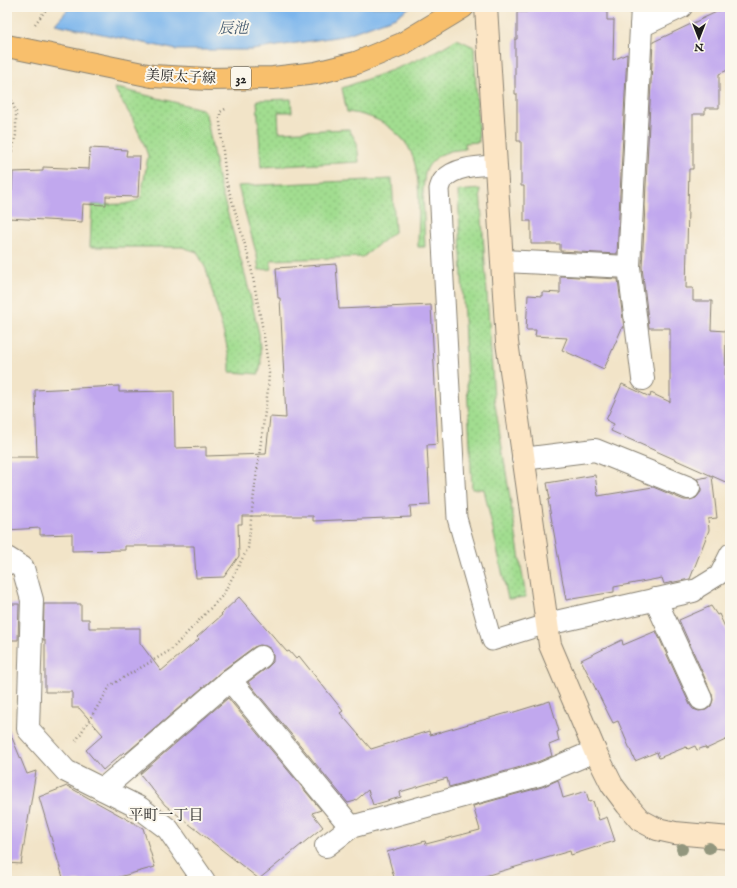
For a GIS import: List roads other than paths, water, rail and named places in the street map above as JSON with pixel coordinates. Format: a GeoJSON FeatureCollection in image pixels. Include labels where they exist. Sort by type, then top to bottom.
{"type":"FeatureCollection","features":[{"type":"Feature","properties":{"kind":"main road","name":"美原太子線"},"geometry":{"type":"LineString","coordinates":[[7,46],[152,76],[208,79],[273,78],[316,73],[356,63],[402,44],[463,7]]}},
{"type":"Feature","properties":{"kind":"street"},"geometry":{"type":"LineString","coordinates":[[486,7],[507,342],[550,645],[595,751],[612,784],[640,820],[657,829],[675,833],[730,838]]}},
{"type":"Feature","properties":{"kind":"street"},"geometry":{"type":"LineString","coordinates":[[643,379],[629,267],[641,16],[681,7]]}},
{"type":"Feature","properties":{"kind":"street"},"geometry":{"type":"LineString","coordinates":[[502,261],[629,267]]}},
{"type":"Feature","properties":{"kind":"street"},"geometry":{"type":"LineString","coordinates":[[523,459],[595,450],[690,488]]}},
{"type":"Feature","properties":{"kind":"street"},"geometry":{"type":"LineString","coordinates":[[7,558],[23,568],[32,600],[28,729],[66,771],[140,808],[168,829],[204,881]]}},
{"type":"Feature","properties":{"kind":"street"},"geometry":{"type":"LineString","coordinates":[[547,624],[693,590]]}},
{"type":"Feature","properties":{"kind":"street"},"geometry":{"type":"LineString","coordinates":[[655,600],[701,699]]}},
{"type":"Feature","properties":{"kind":"street"},"geometry":{"type":"LineString","coordinates":[[103,789],[230,680],[261,657]]}},
{"type":"Feature","properties":{"kind":"street"},"geometry":{"type":"LineString","coordinates":[[230,680],[351,827]]}},
{"type":"Feature","properties":{"kind":"street"},"geometry":{"type":"LineString","coordinates":[[326,846],[351,827],[538,774],[595,751]]}},
{"type":"Feature","properties":{"kind":"lane"},"geometry":{"type":"LineString","coordinates":[[496,164],[470,167],[454,172],[443,180],[439,189],[457,518],[492,641],[547,624]]}},
{"type":"Feature","properties":{"kind":"lane"},"geometry":{"type":"LineString","coordinates":[[693,590],[719,575],[730,553]]}},
{"type":"Feature","properties":{"kind":"water","name":"辰池"},"geometry":{"type":"Polygon","coordinates":[[[70,7],[410,7],[396,17],[342,36],[252,50],[177,50],[55,24],[70,7]]]}},
{"type":"Feature","properties":{"kind":"district","name":"平町一丁目"},"geometry":{"type":"Point","coordinates":[166,815]}}]}
